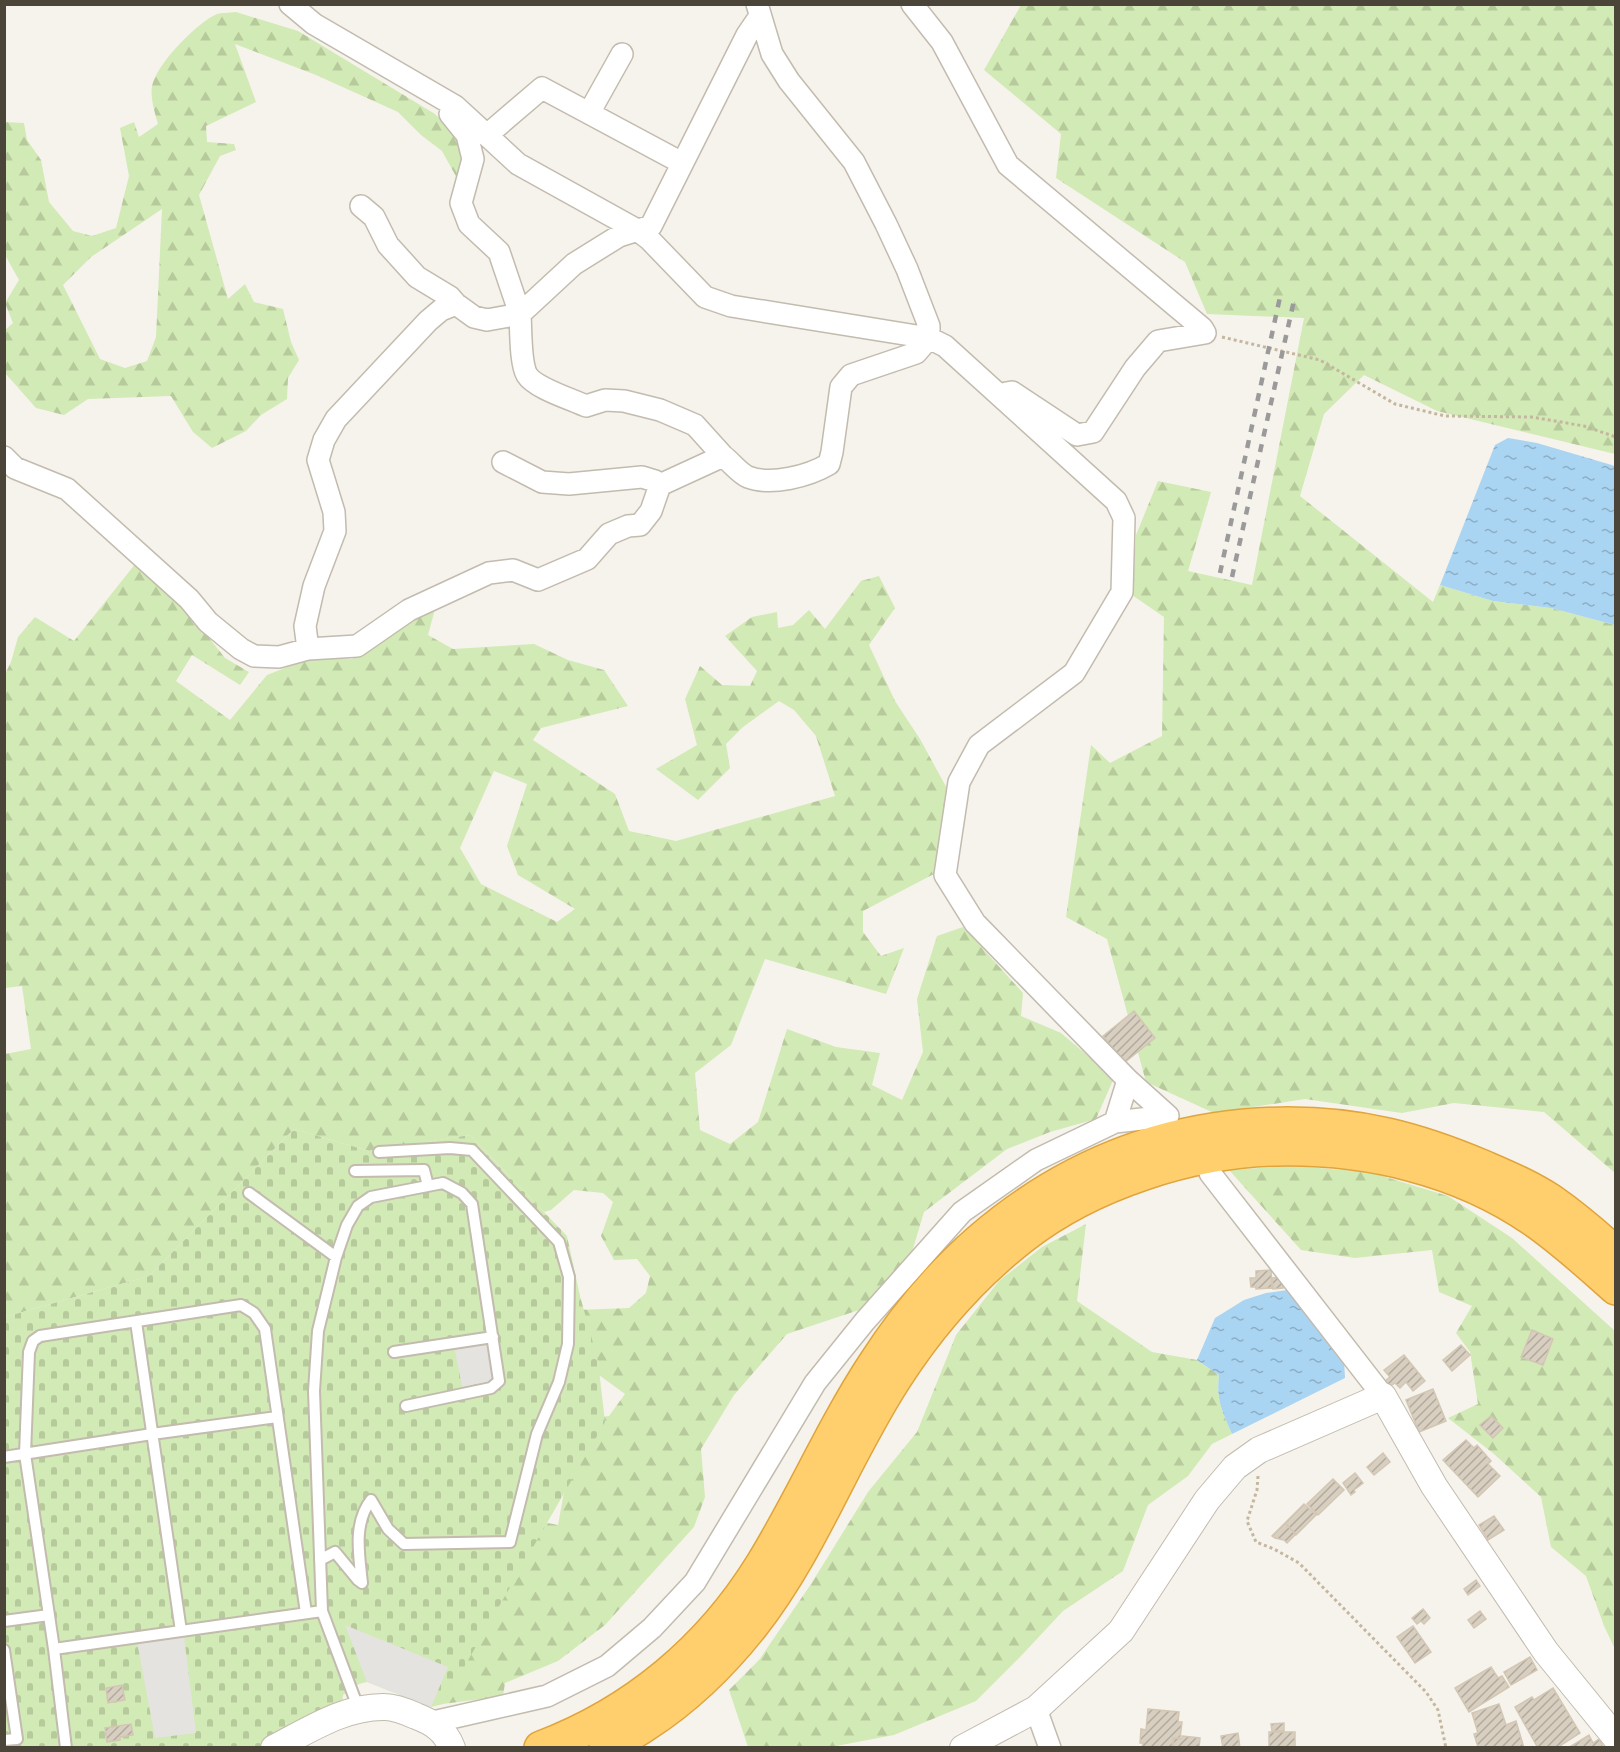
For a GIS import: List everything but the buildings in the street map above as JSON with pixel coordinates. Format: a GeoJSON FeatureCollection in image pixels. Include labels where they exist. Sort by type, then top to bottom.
{"type":"FeatureCollection","features":[{"type":"Feature","properties":{"kind":"highway"},"geometry":{"type":"LineString","coordinates":[[542,1747],[592,1726],[631,1702],[670,1674],[702,1644],[733,1607],[761,1567],[873,1366],[905,1320],[943,1275],[979,1240],[1011,1214],[1086,1170],[1129,1151],[1171,1138],[1217,1130],[1273,1124],[1354,1127],[1398,1136],[1435,1148],[1507,1177],[1549,1200],[1616,1254]]}},
{"type":"Feature","properties":{"kind":"highway"},"geometry":{"type":"LineString","coordinates":[[606,1748],[646,1724],[687,1693],[720,1662],[753,1624],[811,1533],[894,1380],[925,1335],[961,1293],[995,1259],[1025,1234],[1096,1192],[1179,1163],[1268,1149],[1311,1148],[1399,1160],[1431,1170],[1494,1197],[1531,1218],[1572,1248],[1616,1288]]}},
{"type":"Feature","properties":{"kind":"street"},"geometry":{"type":"LineString","coordinates":[[274,1748],[339,1715],[387,1707],[445,1736],[547,1696],[607,1666],[652,1628],[695,1582],[815,1383],[865,1321],[962,1212],[1036,1160],[1115,1122],[1167,1116],[1128,1080],[975,923],[945,875],[959,782],[979,745],[1074,673],[1122,592],[1124,518],[1116,501],[945,346],[929,338],[731,306],[705,297],[649,239],[637,230],[518,164],[455,106],[314,24],[290,4]]}},
{"type":"Feature","properties":{"kind":"street"},"geometry":{"type":"LineString","coordinates":[[912,4],[942,42],[1008,165],[1202,328],[1205,333],[1158,341],[1135,368],[1093,432],[1077,435],[1012,392],[998,395]]}},
{"type":"Feature","properties":{"kind":"street"},"geometry":{"type":"LineString","coordinates":[[440,97],[438,103],[467,135],[473,159],[461,203],[469,224],[499,252],[520,314],[524,366],[534,383],[586,406],[605,400],[624,401],[660,410],[695,425],[723,456],[746,476],[763,481],[780,481],[829,464],[841,387],[851,375],[916,353],[929,338],[929,326],[907,269],[854,162],[789,81],[772,54],[759,10]]}},
{"type":"Feature","properties":{"kind":"street"},"geometry":{"type":"LineString","coordinates":[[361,206],[374,217],[388,244],[417,277],[450,297],[474,317],[487,321],[520,314],[574,264],[619,236],[651,226],[759,10]]}},
{"type":"Feature","properties":{"kind":"street"},"geometry":{"type":"LineString","coordinates":[[589,113],[622,54]]}},
{"type":"Feature","properties":{"kind":"street"},"geometry":{"type":"LineString","coordinates":[[487,135],[542,88],[682,163]]}},
{"type":"Feature","properties":{"kind":"street"},"geometry":{"type":"LineString","coordinates":[[308,649],[305,626],[314,586],[335,531],[334,512],[318,460],[324,440],[336,419],[428,321],[441,310],[456,304]]}},
{"type":"Feature","properties":{"kind":"street"},"geometry":{"type":"LineString","coordinates":[[4,457],[15,468],[67,489],[189,599],[208,622],[241,649],[254,656],[279,657],[308,649],[357,646],[409,610],[489,573],[513,570],[538,580],[587,560],[609,534],[628,526],[640,525],[651,511],[660,485],[723,456]]}},
{"type":"Feature","properties":{"kind":"street"},"geometry":{"type":"LineString","coordinates":[[503,462],[542,482],[569,484],[642,477],[660,485]]}},
{"type":"Feature","properties":{"kind":"street"},"geometry":{"type":"LineString","coordinates":[[1115,1122],[1128,1080]]}},
{"type":"Feature","properties":{"kind":"street"},"geometry":{"type":"LineString","coordinates":[[1210,1173],[1383,1396],[1434,1486],[1546,1652],[1616,1738]]}},
{"type":"Feature","properties":{"kind":"street"},"geometry":{"type":"LineString","coordinates":[[963,1748],[1036,1709],[1121,1631],[1207,1500],[1235,1467],[1259,1450],[1383,1396]]}},
{"type":"Feature","properties":{"kind":"street"},"geometry":{"type":"LineString","coordinates":[[1036,1709],[1050,1748]]}},
{"type":"Feature","properties":{"kind":"lane"},"geometry":{"type":"LineString","coordinates":[[320,1560],[335,1552],[362,1583],[358,1541],[363,1510],[372,1500],[388,1529],[404,1544],[510,1542],[537,1434],[559,1382],[568,1344],[569,1277],[560,1242],[472,1150],[450,1148],[379,1152]]}},
{"type":"Feature","properties":{"kind":"lane"},"geometry":{"type":"LineString","coordinates":[[355,1171],[424,1170],[428,1186]]}},
{"type":"Feature","properties":{"kind":"lane"},"geometry":{"type":"LineString","coordinates":[[359,1710],[322,1611],[314,1390],[318,1331],[336,1257],[347,1225],[358,1206],[371,1197],[443,1183],[462,1193],[472,1204],[500,1381],[491,1388],[406,1406]]}},
{"type":"Feature","properties":{"kind":"lane"},"geometry":{"type":"LineString","coordinates":[[249,1193],[336,1257]]}},
{"type":"Feature","properties":{"kind":"lane"},"geometry":{"type":"LineString","coordinates":[[66,1748],[26,1454],[29,1352],[33,1341],[40,1336],[241,1305],[254,1313],[265,1329],[306,1613]]}},
{"type":"Feature","properties":{"kind":"lane"},"geometry":{"type":"LineString","coordinates":[[136,1322],[181,1631]]}},
{"type":"Feature","properties":{"kind":"lane"},"geometry":{"type":"LineString","coordinates":[[394,1352],[493,1337]]}},
{"type":"Feature","properties":{"kind":"lane"},"geometry":{"type":"LineString","coordinates":[[4,1457],[277,1417]]}},
{"type":"Feature","properties":{"kind":"lane"},"geometry":{"type":"LineString","coordinates":[[54,1649],[322,1611]]}},
{"type":"Feature","properties":{"kind":"lane"},"geometry":{"type":"LineString","coordinates":[[4,1621],[49,1615]]}},
{"type":"Feature","properties":{"kind":"lane"},"geometry":{"type":"LineString","coordinates":[[4,1650],[17,1739],[4,1740]]}},
{"type":"Feature","properties":{"kind":"path"},"geometry":{"type":"LineString","coordinates":[[1205,333],[1320,360],[1395,405],[1445,416],[1532,417],[1584,426],[1616,437]]}},
{"type":"Feature","properties":{"kind":"path"},"geometry":{"type":"LineString","coordinates":[[1259,1450],[1257,1490],[1247,1521],[1256,1542],[1299,1563],[1426,1692],[1438,1710],[1446,1748]]}},
{"type":"Feature","properties":{"kind":"green space"},"geometry":{"type":"Polygon","coordinates":[[[1021,5],[1615,5],[1615,454],[1437,411],[1364,375],[1324,414],[1300,496],[1433,602],[1440,585],[1493,601],[1551,608],[1615,625],[1615,1173],[1544,1112],[1454,1103],[1402,1113],[1305,1099],[1214,1113],[1146,1082],[1107,939],[1066,917],[1091,745],[1110,763],[1162,736],[1164,617],[1132,595],[1136,535],[1158,481],[1211,492],[1188,571],[1252,585],[1304,318],[1207,314],[1185,262],[1056,178],[1061,134],[984,70],[1021,5]]]}},
{"type":"Feature","properties":{"kind":"green space"},"geometry":{"type":"Polygon","coordinates":[[[236,12],[298,31],[435,114],[460,140],[464,161],[458,180],[442,151],[421,135],[398,112],[316,75],[235,44],[256,102],[206,126],[207,142],[234,144],[236,150],[220,156],[199,195],[228,299],[245,284],[254,302],[283,309],[291,342],[299,360],[288,378],[287,399],[261,415],[246,431],[212,448],[193,432],[171,396],[88,399],[64,415],[36,408],[5,373],[5,330],[13,323],[5,303],[19,280],[5,255],[5,122],[24,123],[27,140],[41,160],[49,202],[73,231],[92,236],[116,228],[129,176],[120,128],[134,122],[139,137],[158,124],[153,105],[152,86],[161,67],[186,37],[205,21],[218,14],[236,12]],[[162,209],[91,257],[63,285],[100,359],[125,368],[147,361],[156,337],[162,209]]]}},
{"type":"Feature","properties":{"kind":"green space"},"geometry":{"type":"Polygon","coordinates":[[[136,563],[179,600],[225,658],[249,672],[240,685],[192,655],[176,681],[230,720],[267,675],[313,657],[352,659],[412,617],[435,609],[428,635],[453,649],[534,644],[568,660],[604,670],[628,706],[541,728],[533,740],[615,794],[629,831],[676,841],[835,796],[816,736],[794,710],[779,701],[743,727],[726,744],[730,768],[698,800],[656,769],[697,745],[685,699],[700,666],[722,685],[750,686],[757,671],[725,636],[752,617],[777,612],[778,628],[793,625],[809,610],[825,629],[861,581],[879,576],[895,608],[869,645],[895,701],[920,739],[950,794],[934,874],[863,911],[863,932],[881,956],[904,948],[886,994],[765,959],[731,1045],[695,1073],[700,1130],[730,1144],[758,1122],[787,1029],[836,1047],[880,1053],[872,1085],[902,1100],[923,1052],[917,999],[937,936],[963,927],[1023,993],[1021,1016],[1061,1033],[1114,1078],[1096,1119],[1050,1132],[1007,1149],[924,1212],[909,1262],[874,1305],[787,1334],[734,1395],[701,1449],[705,1497],[694,1527],[605,1625],[558,1661],[505,1683],[503,1696],[443,1704],[458,1635],[527,1519],[558,1525],[568,1470],[587,1419],[609,1416],[625,1394],[577,1359],[577,1310],[629,1308],[646,1293],[650,1276],[637,1259],[614,1260],[601,1236],[613,1202],[603,1193],[574,1190],[551,1210],[544,1212],[470,1135],[369,1151],[294,1129],[149,1276],[5,1317],[5,1054],[31,1049],[22,986],[5,988],[5,674],[18,637],[35,617],[74,641],[136,563]],[[494,771],[460,848],[481,884],[557,922],[575,909],[518,875],[507,846],[527,784],[494,771]]]}},
{"type":"Feature","properties":{"kind":"green space"},"geometry":{"type":"Polygon","coordinates":[[[294,1129],[369,1151],[470,1135],[567,1236],[580,1296],[598,1361],[605,1422],[443,1704],[431,1707],[367,1682],[359,1684],[343,1695],[342,1706],[261,1747],[5,1748],[5,1317],[149,1276],[294,1129]]]}},
{"type":"Feature","properties":{"kind":"green space"},"geometry":{"type":"Polygon","coordinates":[[[1293,1166],[1369,1172],[1448,1196],[1512,1238],[1615,1331],[1615,1649],[1586,1576],[1551,1547],[1541,1497],[1494,1454],[1448,1418],[1478,1404],[1470,1352],[1456,1333],[1472,1306],[1439,1292],[1432,1250],[1355,1258],[1301,1250],[1229,1170],[1293,1166]]]}},
{"type":"Feature","properties":{"kind":"green space"},"geometry":{"type":"Polygon","coordinates":[[[1086,1224],[1077,1301],[1152,1352],[1197,1360],[1219,1375],[1218,1392],[1225,1419],[1232,1434],[1212,1444],[1188,1476],[1148,1505],[1123,1571],[1063,1611],[976,1701],[894,1735],[831,1747],[748,1747],[729,1690],[759,1660],[811,1584],[868,1492],[917,1432],[956,1335],[999,1281],[1042,1247],[1086,1224]]]}},
{"type":"Feature","properties":{"kind":"shaded area"},"geometry":{"type":"Polygon","coordinates":[[[486,1335],[493,1381],[462,1387],[453,1340],[486,1335]]]}},
{"type":"Feature","properties":{"kind":"shaded area"},"geometry":{"type":"Polygon","coordinates":[[[345,1625],[448,1667],[431,1707],[367,1682],[345,1625]]]}},
{"type":"Feature","properties":{"kind":"shaded area"},"geometry":{"type":"Polygon","coordinates":[[[184,1636],[196,1733],[155,1738],[137,1642],[184,1636]]]}},
{"type":"Feature","properties":{"kind":"water"},"geometry":{"type":"Polygon","coordinates":[[[1508,438],[1537,443],[1615,466],[1615,625],[1551,608],[1493,601],[1440,585],[1495,445],[1508,438]]]}},
{"type":"Feature","properties":{"kind":"water"},"geometry":{"type":"Polygon","coordinates":[[[1287,1290],[1344,1360],[1345,1378],[1232,1434],[1225,1419],[1218,1392],[1219,1375],[1197,1360],[1215,1318],[1244,1300],[1266,1293],[1287,1290]]]}},
{"type":"Feature","properties":{"kind":"railway"},"geometry":{"type":"LineString","coordinates":[[1232,577],[1295,296]]}},
{"type":"Feature","properties":{"kind":"railway"},"geometry":{"type":"LineString","coordinates":[[1220,573],[1280,297]]}}]}
